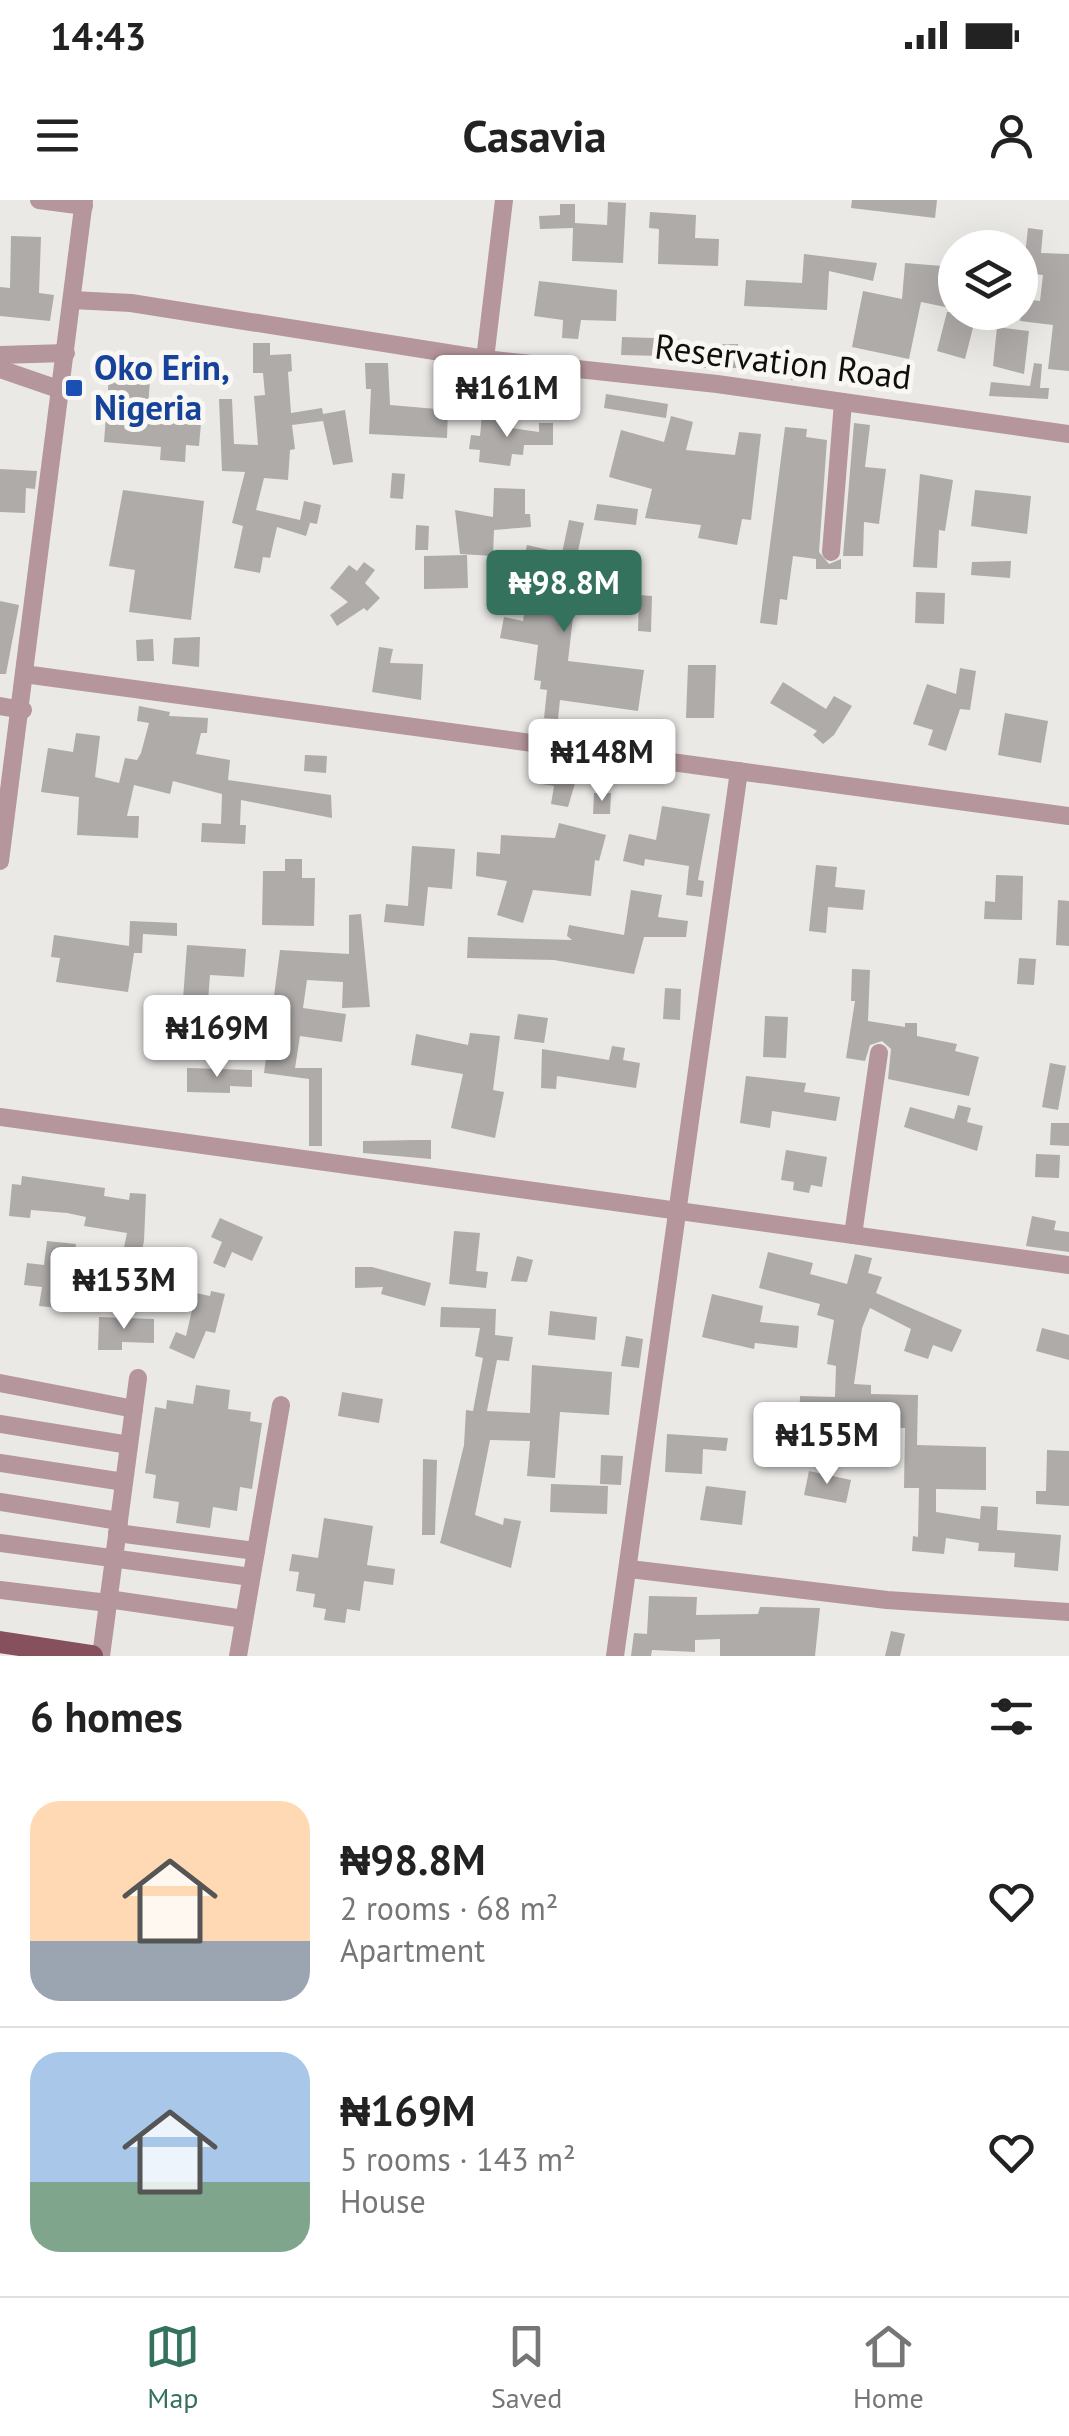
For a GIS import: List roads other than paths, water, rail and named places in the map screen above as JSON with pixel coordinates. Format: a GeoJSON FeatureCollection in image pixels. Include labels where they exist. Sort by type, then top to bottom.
{"type":"FeatureCollection","features":[{"type":"Feature","properties":{"kind":"main road"},"geometry":{"type":"LineString","coordinates":[[0,1642],[92,1656]]}},
{"type":"Feature","properties":{"kind":"street"},"geometry":{"type":"LineString","coordinates":[[0,861],[23,710],[24,674],[84,203],[40,200]]}},
{"type":"Feature","properties":{"kind":"street"},"geometry":{"type":"LineString","coordinates":[[485,359],[504,200]]}},
{"type":"Feature","properties":{"kind":"street","name":"Reservation Road"},"geometry":{"type":"LineString","coordinates":[[72,300],[132,303],[485,359],[1069,434]]}},
{"type":"Feature","properties":{"kind":"street"},"geometry":{"type":"LineString","coordinates":[[0,355],[66,353]]}},
{"type":"Feature","properties":{"kind":"street"},"geometry":{"type":"LineString","coordinates":[[0,369],[61,390]]}},
{"type":"Feature","properties":{"kind":"street"},"geometry":{"type":"LineString","coordinates":[[831,552],[843,402]]}},
{"type":"Feature","properties":{"kind":"street"},"geometry":{"type":"LineString","coordinates":[[24,674],[1069,816]]}},
{"type":"Feature","properties":{"kind":"street"},"geometry":{"type":"LineString","coordinates":[[0,706],[23,710]]}},
{"type":"Feature","properties":{"kind":"street"},"geometry":{"type":"LineString","coordinates":[[615,1656],[738,770]]}},
{"type":"Feature","properties":{"kind":"street"},"geometry":{"type":"LineString","coordinates":[[852,1234],[878,1053]]}},
{"type":"Feature","properties":{"kind":"street"},"geometry":{"type":"LineString","coordinates":[[0,1117],[1069,1265]]}},
{"type":"Feature","properties":{"kind":"street"},"geometry":{"type":"LineString","coordinates":[[101,1656],[138,1378]]}},
{"type":"Feature","properties":{"kind":"street"},"geometry":{"type":"LineString","coordinates":[[0,1384],[134,1409]]}},
{"type":"Feature","properties":{"kind":"street"},"geometry":{"type":"LineString","coordinates":[[238,1656],[280,1406]]}},
{"type":"Feature","properties":{"kind":"street"},"geometry":{"type":"LineString","coordinates":[[0,1424],[129,1445]]}},
{"type":"Feature","properties":{"kind":"street"},"geometry":{"type":"LineString","coordinates":[[0,1463],[124,1482]]}},
{"type":"Feature","properties":{"kind":"street"},"geometry":{"type":"LineString","coordinates":[[0,1502],[256,1550]]}},
{"type":"Feature","properties":{"kind":"street"},"geometry":{"type":"LineString","coordinates":[[0,1543],[251,1577]]}},
{"type":"Feature","properties":{"kind":"street"},"geometry":{"type":"LineString","coordinates":[[630,1569],[888,1600],[1069,1612]]}},
{"type":"Feature","properties":{"kind":"street"},"geometry":{"type":"LineString","coordinates":[[0,1590],[244,1619]]}},
{"type":"Feature","properties":{"kind":"place","name":"Oko Erin, Nigeria"},"geometry":{"type":"Point","coordinates":[74,388]}}]}
